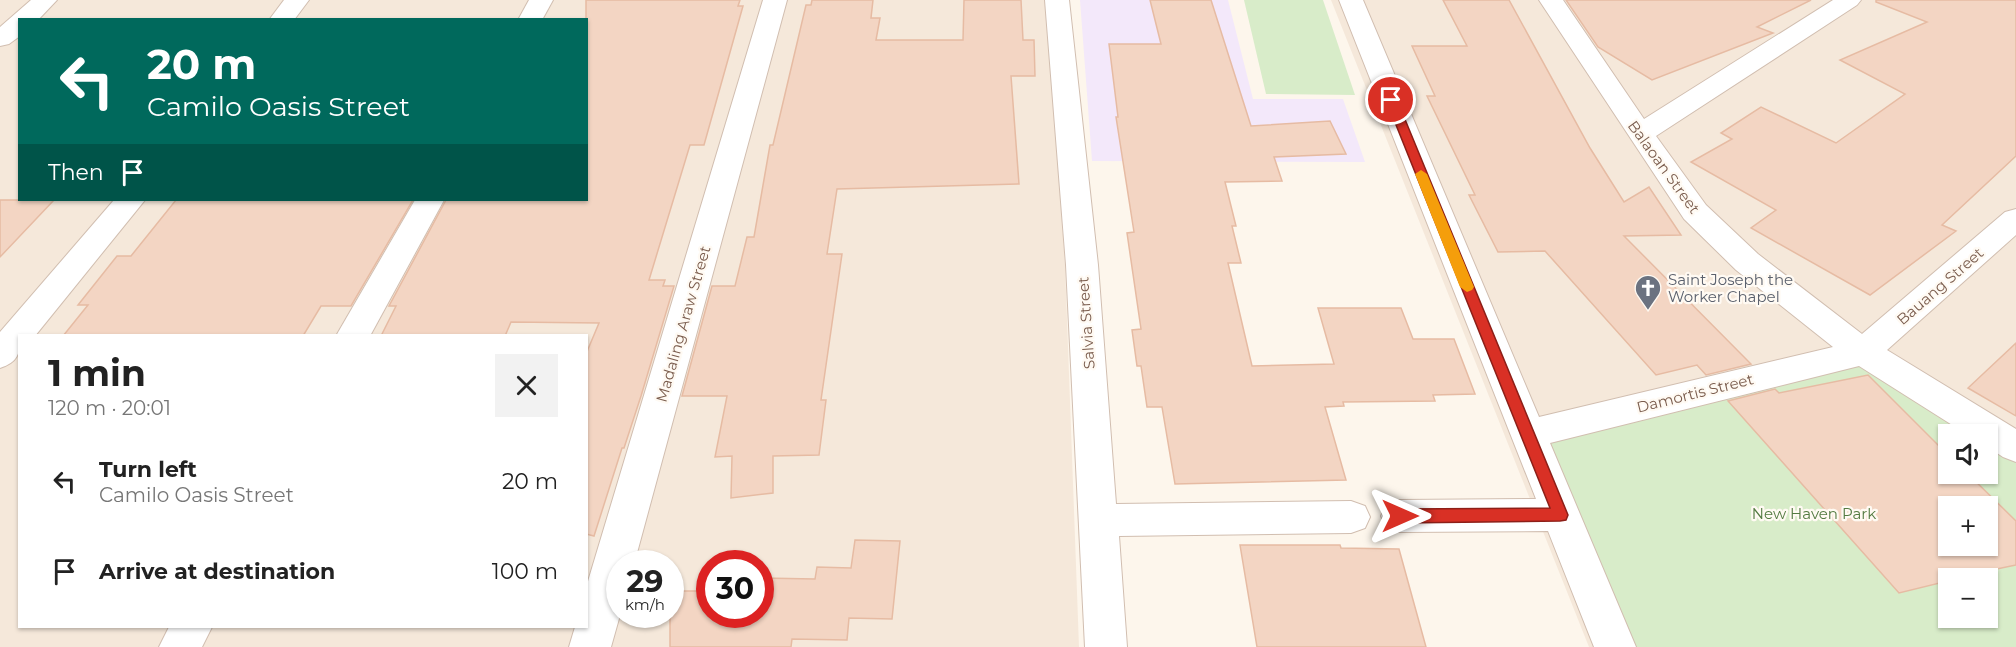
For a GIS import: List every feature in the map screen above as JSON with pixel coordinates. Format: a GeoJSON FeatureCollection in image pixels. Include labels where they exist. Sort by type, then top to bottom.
{"type":"FeatureCollection","features":[{"type":"Feature","properties":{"kind":"street"},"geometry":{"type":"LineString","coordinates":[[25,18],[45,0]]}},
{"type":"Feature","properties":{"kind":"street"},"geometry":{"type":"LineString","coordinates":[[283,18],[297,0]]}},
{"type":"Feature","properties":{"kind":"street"},"geometry":{"type":"LineString","coordinates":[[531,18],[541,0]]}},
{"type":"Feature","properties":{"kind":"street","name":"Madaling Araw Street"},"geometry":{"type":"LineString","coordinates":[[590,647],[775,0]]}},
{"type":"Feature","properties":{"kind":"street","name":"Salvia Street"},"geometry":{"type":"LineString","coordinates":[[1057,0],[1082,265],[1106,647]]}},
{"type":"Feature","properties":{"kind":"street"},"geometry":{"type":"LineString","coordinates":[[1351,0],[1615,647]]}},
{"type":"Feature","properties":{"kind":"street","name":"Balaoan Street"},"geometry":{"type":"LineString","coordinates":[[1551,0],[1695,212],[1747,262],[1863,352],[2016,447]]}},
{"type":"Feature","properties":{"kind":"street"},"geometry":{"type":"LineString","coordinates":[[1640,134],[1849,0]]}},
{"type":"Feature","properties":{"kind":"street"},"geometry":{"type":"LineString","coordinates":[[0,39],[18,24]]}},
{"type":"Feature","properties":{"kind":"street"},"geometry":{"type":"LineString","coordinates":[[18,334],[129,201]]}},
{"type":"Feature","properties":{"kind":"street"},"geometry":{"type":"LineString","coordinates":[[354,334],[428,201]]}},
{"type":"Feature","properties":{"kind":"street","name":"Bauang Street"},"geometry":{"type":"LineString","coordinates":[[1863,352],[2016,219]]}},
{"type":"Feature","properties":{"kind":"street"},"geometry":{"type":"LineString","coordinates":[[0,356],[18,334]]}},
{"type":"Feature","properties":{"kind":"street","name":"Damortis Street"},"geometry":{"type":"LineString","coordinates":[[1527,434],[1863,352]]}},
{"type":"Feature","properties":{"kind":"street"},"geometry":{"type":"LineString","coordinates":[[1400,516],[1560,515]]}},
{"type":"Feature","properties":{"kind":"street"},"geometry":{"type":"LineString","coordinates":[[1099,520],[1352,517]]}},
{"type":"Feature","properties":{"kind":"street"},"geometry":{"type":"LineString","coordinates":[[180,647],[190,628]]}},
{"type":"Feature","properties":{"kind":"shaded area"},"geometry":{"type":"Polygon","coordinates":[[[0,0],[1047,0],[1065,265],[1079,647],[0,647],[0,0]]]}},
{"type":"Feature","properties":{"kind":"shaded area"},"geometry":{"type":"Polygon","coordinates":[[[1080,0],[1228,0],[1253,99],[1343,99],[1365,162],[1092,161],[1080,0]]]}},
{"type":"Feature","properties":{"kind":"shaded area"},"geometry":{"type":"Polygon","coordinates":[[[1331,0],[2016,0],[2016,647],[1589,647],[1331,0]]]}},
{"type":"Feature","properties":{"kind":"green space"},"geometry":{"type":"Polygon","coordinates":[[[1244,0],[1323,0],[1355,95],[1266,94],[1244,0]]]}},
{"type":"Feature","properties":{"kind":"green space","name":"New Haven Park"},"geometry":{"type":"Polygon","coordinates":[[[1868,363],[1965,424],[1938,424],[1938,484],[1998,484],[1998,444],[2016,456],[2016,647],[1632,647],[1543,443],[1868,363]]]}},
{"type":"Feature","properties":{"kind":"building"},"geometry":{"type":"Polygon","coordinates":[[[586,0],[740,0],[738,6],[743,6],[704,145],[690,145],[649,280],[665,280],[663,286],[674,286],[641,396],[594,536],[588,534],[588,349],[599,323],[511,322],[506,334],[382,334],[396,306],[389,306],[445,201],[588,201],[588,18],[586,18],[586,0]]]}},
{"type":"Feature","properties":{"kind":"building"},"geometry":{"type":"Polygon","coordinates":[[[812,0],[873,0],[871,18],[880,18],[876,40],[963,40],[964,0],[1021,0],[1023,40],[1034,40],[1035,76],[1011,76],[1019,184],[837,189],[827,254],[842,254],[821,400],[826,400],[819,455],[773,456],[773,493],[731,498],[732,456],[715,457],[727,396],[682,396],[712,286],[735,286],[747,237],[754,237],[770,145],[773,145],[806,5],[811,5],[812,0]]]}},
{"type":"Feature","properties":{"kind":"building"},"geometry":{"type":"Polygon","coordinates":[[[1150,0],[1211,0],[1251,126],[1330,121],[1346,154],[1274,157],[1282,181],[1225,182],[1236,226],[1232,226],[1241,263],[1228,263],[1252,366],[1334,364],[1318,308],[1401,308],[1413,339],[1454,339],[1475,394],[1433,395],[1435,401],[1343,402],[1344,406],[1325,407],[1346,480],[1175,484],[1162,407],[1147,407],[1141,366],[1137,366],[1132,330],[1141,329],[1127,233],[1134,232],[1116,117],[1118,117],[1109,44],[1161,44],[1150,0]]]}},
{"type":"Feature","properties":{"kind":"building"},"geometry":{"type":"Polygon","coordinates":[[[1443,0],[1509,0],[1590,148],[1624,202],[1649,187],[1681,235],[1624,236],[1751,364],[1706,375],[1697,365],[1656,375],[1545,251],[1498,252],[1469,195],[1475,195],[1427,96],[1435,96],[1412,46],[1467,46],[1443,0]]]}},
{"type":"Feature","properties":{"kind":"building"},"geometry":{"type":"Polygon","coordinates":[[[1566,0],[1811,0],[1757,27],[1773,33],[1652,80],[1598,47],[1566,0]]]}},
{"type":"Feature","properties":{"kind":"building"},"geometry":{"type":"Polygon","coordinates":[[[1876,0],[2016,0],[2016,156],[1942,225],[1956,231],[1870,295],[1751,228],[1776,210],[1691,162],[1732,139],[1721,133],[1761,107],[1836,143],[1905,94],[1840,60],[1927,22],[1876,2],[1876,0]]]}},
{"type":"Feature","properties":{"kind":"building"},"geometry":{"type":"Polygon","coordinates":[[[0,200],[53,201],[0,257],[0,200]]]}},
{"type":"Feature","properties":{"kind":"building"},"geometry":{"type":"Polygon","coordinates":[[[175,201],[412,201],[351,306],[321,306],[304,334],[65,334],[88,305],[78,305],[117,256],[131,256],[175,201]]]}},
{"type":"Feature","properties":{"kind":"building"},"geometry":{"type":"Polygon","coordinates":[[[2016,343],[2016,416],[1968,388],[2016,343]]]}},
{"type":"Feature","properties":{"kind":"building"},"geometry":{"type":"Polygon","coordinates":[[[1868,375],[1938,445],[1938,484],[1978,484],[1990,496],[1938,496],[1938,556],[1998,556],[1998,503],[2016,521],[2016,565],[1998,569],[1938,568],[1938,583],[1899,593],[1728,401],[1775,389],[1779,393],[1868,375]]]}},
{"type":"Feature","properties":{"kind":"building"},"geometry":{"type":"Polygon","coordinates":[[[855,540],[900,541],[892,619],[849,618],[847,640],[792,639],[791,647],[670,647],[670,628],[684,628],[684,591],[696,591],[696,628],[774,628],[774,578],[815,579],[817,567],[851,568],[855,540]]]}},
{"type":"Feature","properties":{"kind":"building"},"geometry":{"type":"Polygon","coordinates":[[[1240,545],[1340,545],[1341,548],[1399,549],[1426,647],[1257,647],[1240,545]]]}},
{"type":"Feature","properties":{"kind":"slow traffic"},"geometry":{"type":"LineString","coordinates":[[1421,174],[1467,287]]}},
{"type":"Feature","properties":{"kind":"place","name":"Saint Joseph the Worker Chapel"},"geometry":{"type":"Point","coordinates":[1648,311]}},
{"type":"Feature","properties":{"kind":"route"},"geometry":{"type":"LineString","coordinates":[[1391,100],[1560,515],[1400,516]]}}]}
